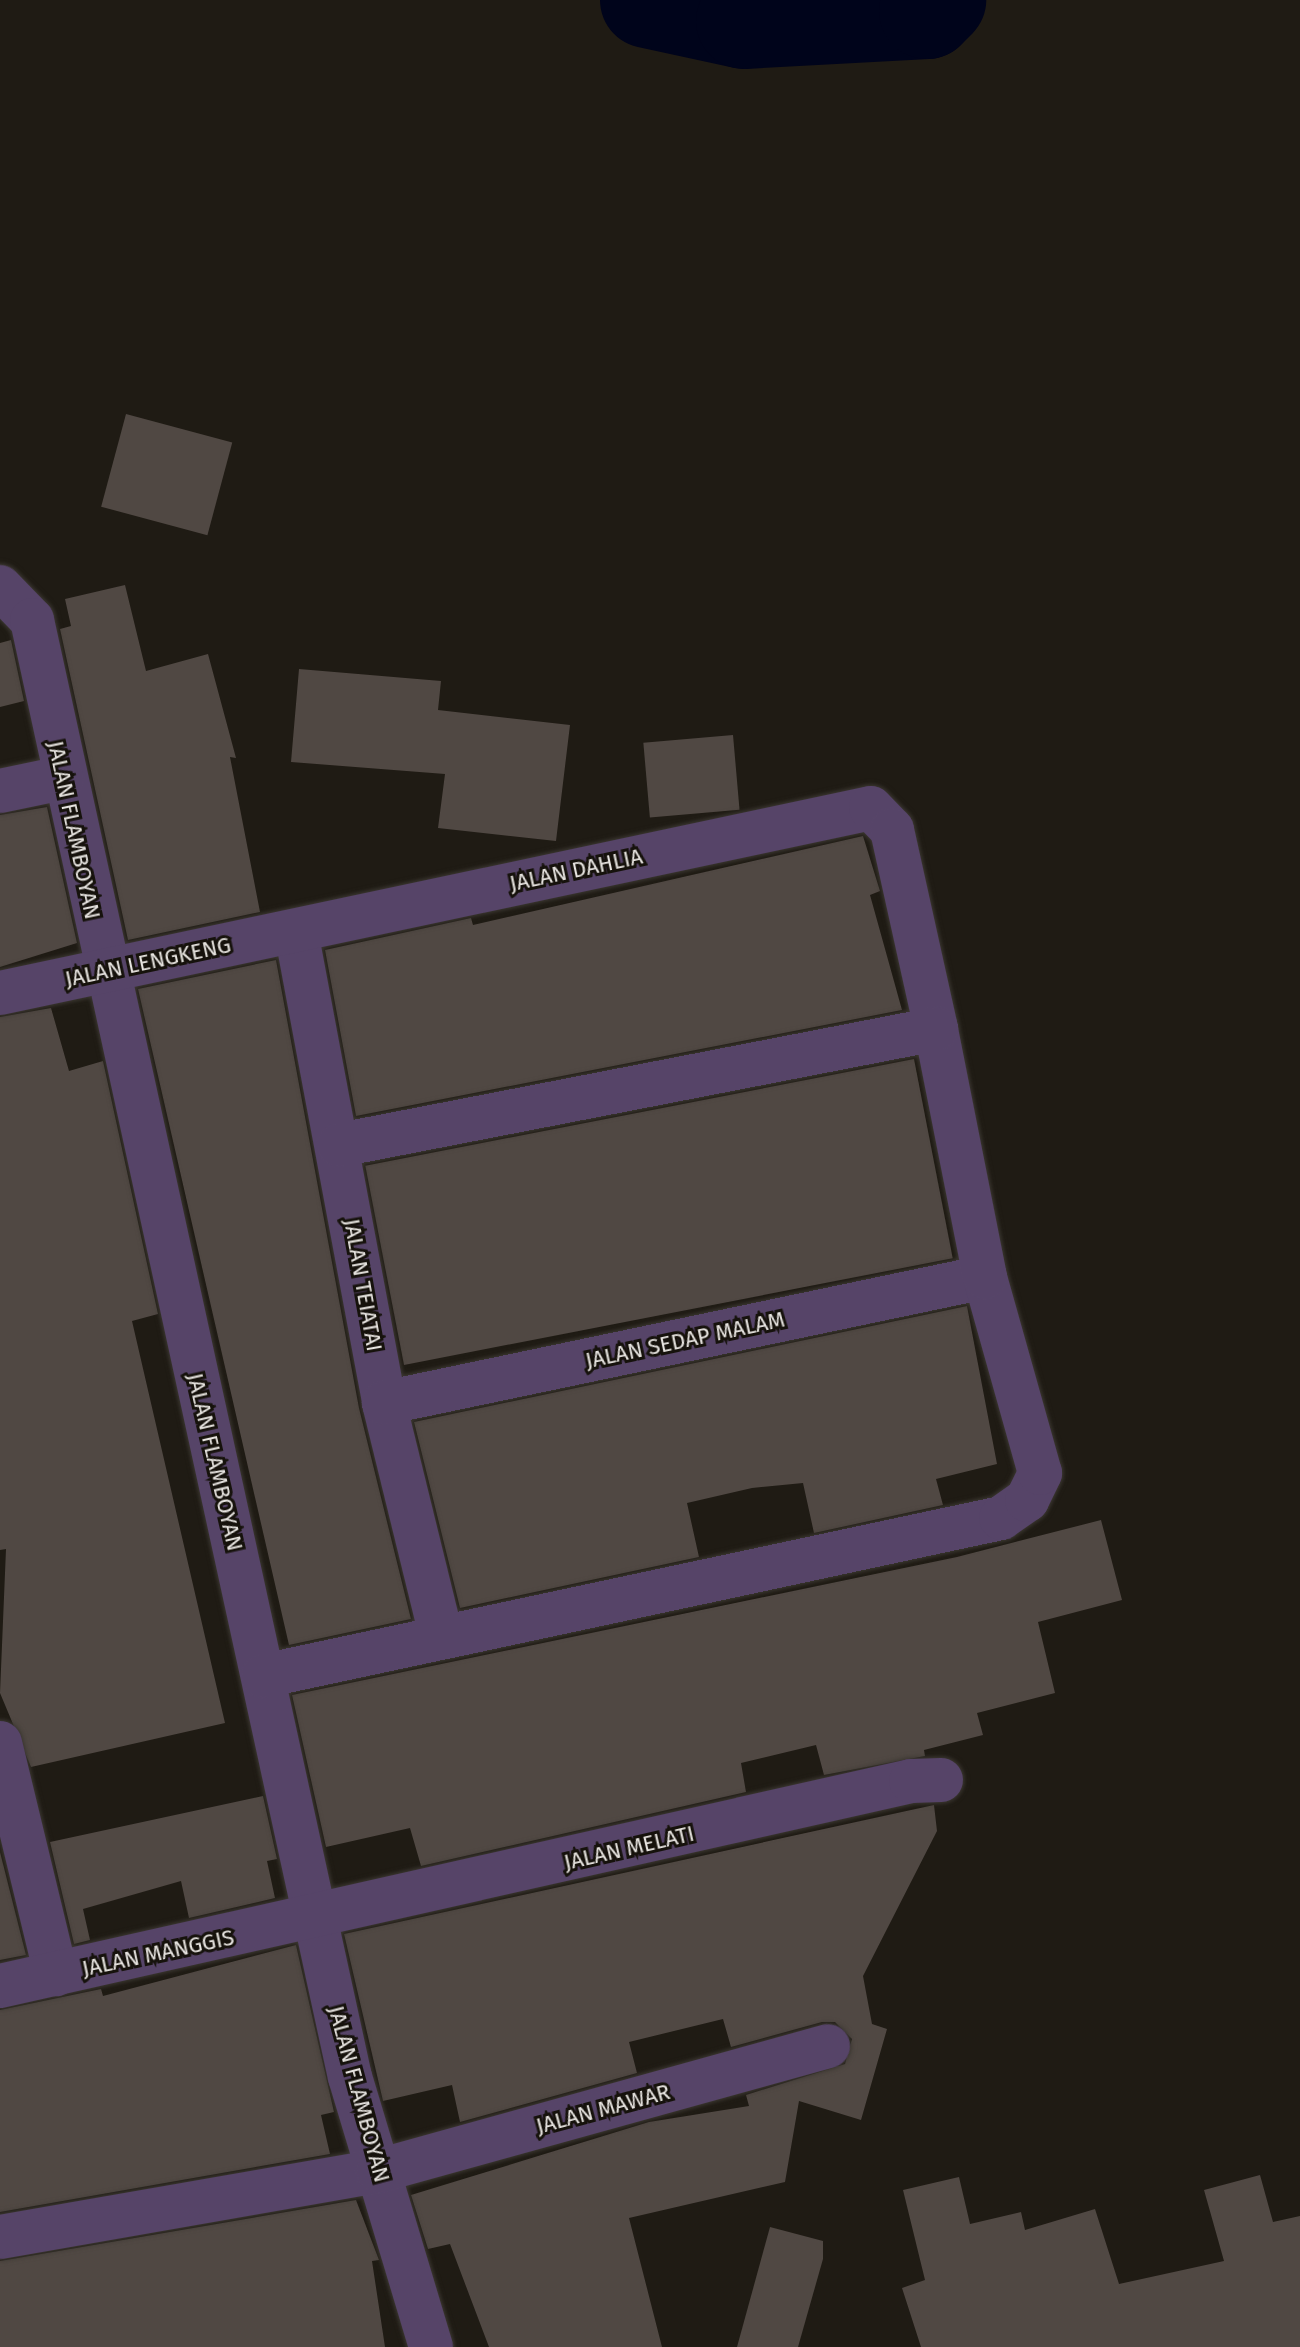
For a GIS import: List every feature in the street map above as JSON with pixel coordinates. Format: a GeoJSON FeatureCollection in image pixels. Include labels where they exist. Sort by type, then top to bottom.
{"type":"FeatureCollection","features":[{"type":"Feature","properties":{"kind":"street","name":"JALAN FLAMBOYAN"},"geometry":{"type":"LineString","coordinates":[[0,587],[32,620],[62,778],[316,1920],[378,2171],[431,2347]]}},
{"type":"Feature","properties":{"kind":"street"},"geometry":{"type":"LineString","coordinates":[[0,791],[62,778]]}},
{"type":"Feature","properties":{"kind":"street","name":"JALAN DAHLIA"},"geometry":{"type":"LineString","coordinates":[[296,931],[856,808],[883,814],[892,830],[936,1029]]}},
{"type":"Feature","properties":{"kind":"street","name":"JALAN LENGKENG"},"geometry":{"type":"LineString","coordinates":[[0,993],[296,931]]}},
{"type":"Feature","properties":{"kind":"street","name":"JALAN TEIATAI"},"geometry":{"type":"LineString","coordinates":[[296,931],[339,1145],[384,1403],[441,1635]]}},
{"type":"Feature","properties":{"kind":"street"},"geometry":{"type":"LineString","coordinates":[[263,1676],[441,1635],[986,1522],[1018,1508],[1040,1473],[985,1277],[936,1029],[339,1145]]}},
{"type":"Feature","properties":{"kind":"street","name":"JALAN SEDAP MALAM"},"geometry":{"type":"LineString","coordinates":[[384,1403],[985,1277]]}},
{"type":"Feature","properties":{"kind":"street"},"geometry":{"type":"LineString","coordinates":[[0,1743],[56,1974]]}},
{"type":"Feature","properties":{"kind":"street","name":"JALAN MELATI"},"geometry":{"type":"LineString","coordinates":[[316,1920],[911,1781],[941,1780]]}},
{"type":"Feature","properties":{"kind":"street","name":"JALAN MANGGIS"},"geometry":{"type":"LineString","coordinates":[[0,1986],[316,1920]]}},
{"type":"Feature","properties":{"kind":"street","name":"JALAN MAWAR"},"geometry":{"type":"LineString","coordinates":[[0,2237],[378,2171],[828,2046]]}},
{"type":"Feature","properties":{"kind":"building"},"geometry":{"type":"Polygon","coordinates":[[[126,414],[232,442],[207,535],[101,507],[126,414]]]}},
{"type":"Feature","properties":{"kind":"building"},"geometry":{"type":"Polygon","coordinates":[[[125,585],[146,671],[208,654],[236,758],[230,757],[260,912],[128,940],[60,629],[71,626],[65,599],[125,585]]]}},
{"type":"Feature","properties":{"kind":"building"},"geometry":{"type":"Polygon","coordinates":[[[11,640],[24,701],[0,707],[0,643],[11,640]]]}},
{"type":"Feature","properties":{"kind":"building"},"geometry":{"type":"Polygon","coordinates":[[[299,669],[441,681],[438,710],[570,725],[556,841],[438,828],[445,774],[291,762],[299,669]]]}},
{"type":"Feature","properties":{"kind":"building"},"geometry":{"type":"Polygon","coordinates":[[[733,735],[740,810],[650,818],[643,743],[733,735]]]}},
{"type":"Feature","properties":{"kind":"building"},"geometry":{"type":"Polygon","coordinates":[[[47,807],[77,943],[0,967],[0,815],[47,807]]]}},
{"type":"Feature","properties":{"kind":"building"},"geometry":{"type":"Polygon","coordinates":[[[863,836],[880,891],[870,895],[902,1010],[356,1116],[325,950],[471,918],[473,925],[863,836]]]}},
{"type":"Feature","properties":{"kind":"building"},"geometry":{"type":"Polygon","coordinates":[[[276,960],[359,1408],[411,1619],[289,1645],[138,989],[276,960]]]}},
{"type":"Feature","properties":{"kind":"building"},"geometry":{"type":"Polygon","coordinates":[[[51,1008],[69,1071],[103,1061],[158,1314],[132,1321],[225,1723],[31,1767],[0,1693],[6,1549],[0,1550],[0,1017],[51,1008]]]}},
{"type":"Feature","properties":{"kind":"building"},"geometry":{"type":"Polygon","coordinates":[[[914,1059],[953,1258],[404,1365],[365,1166],[914,1059]]]}},
{"type":"Feature","properties":{"kind":"building"},"geometry":{"type":"Polygon","coordinates":[[[967,1306],[997,1464],[936,1479],[943,1505],[814,1533],[803,1483],[752,1488],[687,1503],[699,1557],[460,1608],[414,1422],[967,1306]]]}},
{"type":"Feature","properties":{"kind":"building"},"geometry":{"type":"Polygon","coordinates":[[[1101,1520],[1122,1600],[1038,1622],[1055,1693],[977,1713],[983,1735],[924,1750],[925,1756],[824,1775],[816,1745],[741,1763],[746,1792],[421,1866],[410,1828],[326,1847],[292,1695],[957,1557],[1101,1520]]]}},
{"type":"Feature","properties":{"kind":"building"},"geometry":{"type":"Polygon","coordinates":[[[263,1796],[277,1859],[267,1861],[275,1898],[189,1918],[181,1881],[83,1909],[90,1940],[74,1944],[50,1842],[263,1796]]]}},
{"type":"Feature","properties":{"kind":"building"},"geometry":{"type":"Polygon","coordinates":[[[934,1805],[937,1831],[863,1976],[872,2024],[887,2029],[861,2120],[799,2101],[785,2182],[629,2218],[662,2347],[489,2347],[450,2244],[428,2249],[411,2195],[649,2122],[749,2106],[746,2095],[845,2064],[852,2039],[835,2022],[822,2022],[731,2047],[723,2019],[629,2042],[637,2073],[460,2122],[452,2085],[383,2101],[344,1934],[934,1805]]]}},
{"type":"Feature","properties":{"kind":"building"},"geometry":{"type":"Polygon","coordinates":[[[0,1852],[26,1955],[0,1960],[0,1852]]]}},
{"type":"Feature","properties":{"kind":"building"},"geometry":{"type":"Polygon","coordinates":[[[296,1945],[334,2112],[321,2115],[330,2154],[0,2212],[0,2010],[101,1989],[103,1996],[296,1945]]]}},
{"type":"Feature","properties":{"kind":"building"},"geometry":{"type":"Polygon","coordinates":[[[1260,2175],[1273,2222],[1300,2216],[1300,2347],[921,2347],[902,2288],[925,2280],[903,2190],[959,2177],[970,2224],[1021,2212],[1025,2230],[1095,2209],[1119,2284],[1224,2261],[1204,2190],[1260,2175]]]}},
{"type":"Feature","properties":{"kind":"building"},"geometry":{"type":"Polygon","coordinates":[[[356,2200],[379,2260],[372,2261],[385,2347],[0,2347],[0,2261],[356,2200]]]}},
{"type":"Feature","properties":{"kind":"building"},"geometry":{"type":"Polygon","coordinates":[[[770,2227],[823,2241],[823,2259],[798,2347],[737,2347],[770,2227]]]}},
{"type":"Feature","properties":{"kind":"waterway"},"geometry":{"type":"LineString","coordinates":[[648,0],[744,21],[927,11],[938,0]]}}]}
